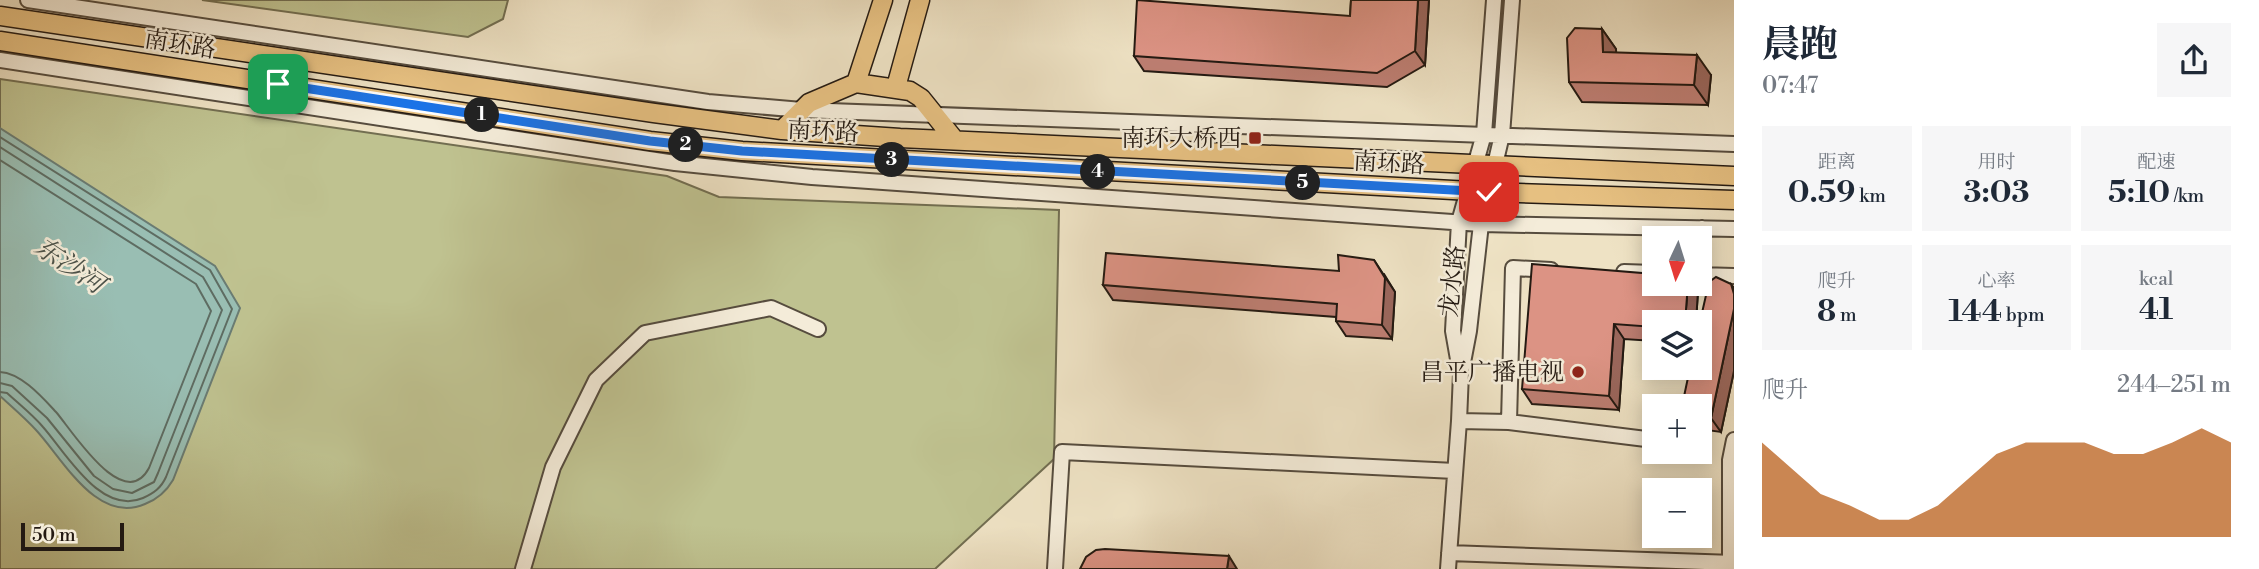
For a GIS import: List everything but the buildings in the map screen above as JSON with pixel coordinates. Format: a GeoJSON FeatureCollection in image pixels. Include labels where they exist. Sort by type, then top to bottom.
{"type":"FeatureCollection","features":[{"type":"Feature","properties":{"kind":"main road"},"geometry":{"type":"LineString","coordinates":[[856,83],[883,0]]}},
{"type":"Feature","properties":{"kind":"main road"},"geometry":{"type":"LineString","coordinates":[[896,88],[920,0]]}},
{"type":"Feature","properties":{"kind":"main road","name":"南环路"},"geometry":{"type":"LineString","coordinates":[[0,16],[782,130],[900,138],[1734,176]]}},
{"type":"Feature","properties":{"kind":"main road","name":"南环路"},"geometry":{"type":"LineString","coordinates":[[0,41],[648,150],[742,151],[1468,191],[1734,200]]}},
{"type":"Feature","properties":{"kind":"main road"},"geometry":{"type":"LineString","coordinates":[[782,130],[809,103],[856,83],[910,91],[921,98],[954,139]]}},
{"type":"Feature","properties":{"kind":"street"},"geometry":{"type":"LineString","coordinates":[[28,0],[708,102],[802,110],[1734,144]]}},
{"type":"Feature","properties":{"kind":"street"},"geometry":{"type":"LineString","coordinates":[[1461,373],[1453,331],[1459,222],[1484,134],[1494,0]]}},
{"type":"Feature","properties":{"kind":"street","name":"龙水路"},"geometry":{"type":"LineString","coordinates":[[1447,569],[1461,373],[1469,331],[1481,224],[1502,135],[1511,0]]}},
{"type":"Feature","properties":{"kind":"street"},"geometry":{"type":"LineString","coordinates":[[0,61],[648,150],[812,177],[1481,224],[1642,227]]}},
{"type":"Feature","properties":{"kind":"street"},"geometry":{"type":"LineString","coordinates":[[1712,228],[1734,229]]}},
{"type":"Feature","properties":{"kind":"street"},"geometry":{"type":"LineString","coordinates":[[1509,422],[1513,268],[1564,270]]}},
{"type":"Feature","properties":{"kind":"street"},"geometry":{"type":"LineString","coordinates":[[1615,272],[1642,273]]}},
{"type":"Feature","properties":{"kind":"street"},"geometry":{"type":"LineString","coordinates":[[1712,275],[1734,276]]}},
{"type":"Feature","properties":{"kind":"street"},"geometry":{"type":"LineString","coordinates":[[523,569],[553,467],[596,380],[645,333],[771,307],[818,329]]}},
{"type":"Feature","properties":{"kind":"street"},"geometry":{"type":"LineString","coordinates":[[1459,421],[1509,422],[1642,439]]}},
{"type":"Feature","properties":{"kind":"street"},"geometry":{"type":"LineString","coordinates":[[1449,553],[1732,563],[1730,460],[1734,440]]}},
{"type":"Feature","properties":{"kind":"street"},"geometry":{"type":"LineString","coordinates":[[1055,569],[1062,452],[1455,471]]}},
{"type":"Feature","properties":{"kind":"green space"},"geometry":{"type":"Polygon","coordinates":[[[202,0],[508,0],[503,19],[468,37],[202,0]]]}},
{"type":"Feature","properties":{"kind":"green space"},"geometry":{"type":"Polygon","coordinates":[[[0,79],[667,176],[719,197],[1059,210],[1054,459],[935,569],[0,569],[0,79]]]}},
{"type":"Feature","properties":{"kind":"water","name":"东沙河"},"geometry":{"type":"Polygon","coordinates":[[[0,128],[215,266],[240,308],[173,480],[161,495],[145,504],[128,508],[112,505],[97,497],[83,486],[32,426],[0,396],[0,128]]]}},
{"type":"Feature","properties":{"kind":"place","name":"南环大桥西"},"geometry":{"type":"Point","coordinates":[1255,138]}},
{"type":"Feature","properties":{"kind":"place","name":"昌平广播电视"},"geometry":{"type":"Point","coordinates":[1578,372]}},
{"type":"Feature","properties":{"kind":"route"},"geometry":{"type":"LineString","coordinates":[[278,84],[650,141],[742,151],[1489,192]]}}]}
